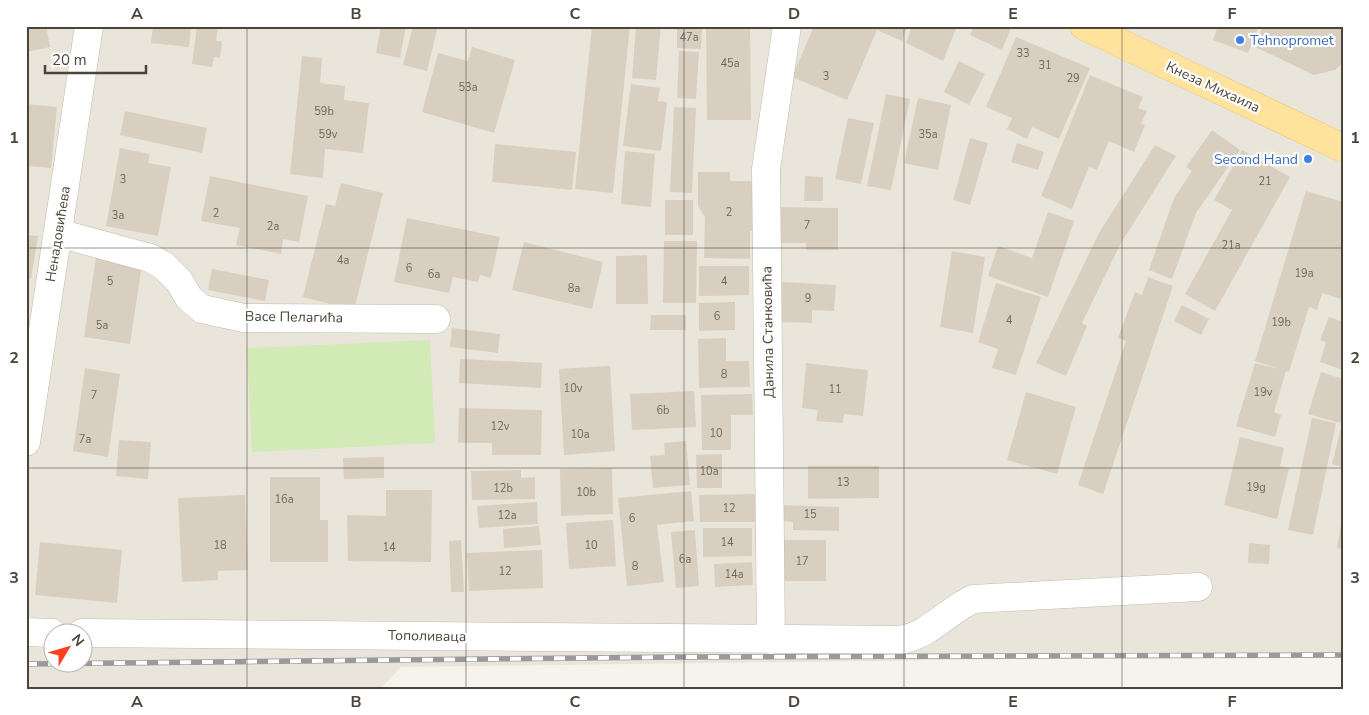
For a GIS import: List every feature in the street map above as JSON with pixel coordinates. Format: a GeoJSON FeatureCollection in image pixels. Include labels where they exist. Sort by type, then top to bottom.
{"type":"FeatureCollection","features":[{"type":"Feature","properties":{"kind":"main road","name":"Кнеза Михаила"},"geometry":{"type":"LineString","coordinates":[[1084,26],[1343,148]]}},
{"type":"Feature","properties":{"kind":"street","name":"Ненадовићева"},"geometry":{"type":"LineString","coordinates":[[26,442],[89,26]]}},
{"type":"Feature","properties":{"kind":"street","name":"Данила Станковића"},"geometry":{"type":"LineString","coordinates":[[772,640],[766,169],[787,26]]}},
{"type":"Feature","properties":{"kind":"street","name":"Васе Пелагића"},"geometry":{"type":"LineString","coordinates":[[58,233],[150,258],[164,266],[179,282],[189,298],[202,309],[244,318],[436,319]]}},
{"type":"Feature","properties":{"kind":"street","name":"Тополиваца"},"geometry":{"type":"LineString","coordinates":[[92,633],[772,640],[913,638],[923,634],[951,611],[974,599],[1198,587]]}},
{"type":"Feature","properties":{"kind":"street"},"geometry":{"type":"LineString","coordinates":[[26,632],[42,633]]}},
{"type":"Feature","properties":{"kind":"shaded area"},"geometry":{"type":"Polygon","coordinates":[[[26,26],[1343,26],[1343,659],[1340,655],[401,667],[380,689],[26,689],[26,26]]]}},
{"type":"Feature","properties":{"kind":"green space"},"geometry":{"type":"Polygon","coordinates":[[[430,340],[435,443],[252,452],[247,348],[430,340]]]}},
{"type":"Feature","properties":{"kind":"building"},"geometry":{"type":"Polygon","coordinates":[[[26,26],[46,26],[50,47],[26,52],[26,26]]]}},
{"type":"Feature","properties":{"kind":"building"},"geometry":{"type":"Polygon","coordinates":[[[153,26],[191,26],[189,47],[151,43],[153,26]]]}},
{"type":"Feature","properties":{"kind":"building"},"geometry":{"type":"Polygon","coordinates":[[[197,26],[218,27],[216,41],[222,41],[220,58],[214,57],[212,67],[192,64],[197,26]]]}},
{"type":"Feature","properties":{"kind":"building"},"geometry":{"type":"Polygon","coordinates":[[[381,26],[406,26],[400,58],[376,53],[381,26]]]}},
{"type":"Feature","properties":{"kind":"building"},"geometry":{"type":"Polygon","coordinates":[[[413,26],[438,26],[427,71],[403,65],[413,26]]]}},
{"type":"Feature","properties":{"kind":"building"},"geometry":{"type":"Polygon","coordinates":[[[592,26],[630,26],[613,193],[575,189],[592,26]]]}},
{"type":"Feature","properties":{"kind":"building"},"geometry":{"type":"Polygon","coordinates":[[[636,26],[661,26],[656,80],[632,78],[636,26]]]}},
{"type":"Feature","properties":{"kind":"building"},"geometry":{"type":"Polygon","coordinates":[[[677,26],[702,26],[701,49],[677,48],[677,26]]]}},
{"type":"Feature","properties":{"kind":"building"},"geometry":{"type":"Polygon","coordinates":[[[706,26],[750,26],[751,120],[707,120],[706,26]]]}},
{"type":"Feature","properties":{"kind":"building"},"geometry":{"type":"Polygon","coordinates":[[[814,26],[907,26],[902,41],[877,30],[847,100],[792,77],[814,26]]]}},
{"type":"Feature","properties":{"kind":"building"},"geometry":{"type":"Polygon","coordinates":[[[912,26],[957,26],[943,61],[906,43],[912,26]]]}},
{"type":"Feature","properties":{"kind":"building"},"geometry":{"type":"Polygon","coordinates":[[[974,26],[1012,26],[1002,50],[970,35],[974,26]]]}},
{"type":"Feature","properties":{"kind":"building"},"geometry":{"type":"Polygon","coordinates":[[[1218,26],[1259,26],[1248,53],[1213,40],[1218,26]]]}},
{"type":"Feature","properties":{"kind":"building"},"geometry":{"type":"Polygon","coordinates":[[[1263,26],[1343,26],[1342,64],[1335,70],[1314,75],[1253,46],[1263,26]]]}},
{"type":"Feature","properties":{"kind":"building"},"geometry":{"type":"Polygon","coordinates":[[[1016,37],[1090,68],[1059,139],[1032,127],[1027,139],[1007,129],[1012,118],[986,107],[1016,37]]]}},
{"type":"Feature","properties":{"kind":"building"},"geometry":{"type":"Polygon","coordinates":[[[472,47],[515,60],[494,133],[422,112],[438,53],[468,61],[472,47]]]}},
{"type":"Feature","properties":{"kind":"building"},"geometry":{"type":"Polygon","coordinates":[[[679,51],[699,52],[696,99],[677,98],[679,51]]]}},
{"type":"Feature","properties":{"kind":"building"},"geometry":{"type":"Polygon","coordinates":[[[302,56],[322,58],[320,83],[345,86],[344,100],[369,103],[363,153],[325,149],[323,178],[290,174],[302,56]]]}},
{"type":"Feature","properties":{"kind":"building"},"geometry":{"type":"Polygon","coordinates":[[[959,61],[985,74],[969,105],[944,92],[959,61]]]}},
{"type":"Feature","properties":{"kind":"building"},"geometry":{"type":"Polygon","coordinates":[[[1090,75],[1143,97],[1138,108],[1147,111],[1141,124],[1145,125],[1134,152],[1109,141],[1097,170],[1089,167],[1072,209],[1041,196],[1090,75]]]}},
{"type":"Feature","properties":{"kind":"building"},"geometry":{"type":"Polygon","coordinates":[[[631,84],[660,88],[658,101],[667,102],[661,151],[623,146],[631,84]]]}},
{"type":"Feature","properties":{"kind":"building"},"geometry":{"type":"Polygon","coordinates":[[[886,94],[910,99],[891,190],[867,186],[886,94]]]}},
{"type":"Feature","properties":{"kind":"building"},"geometry":{"type":"Polygon","coordinates":[[[918,98],[951,105],[938,170],[904,163],[918,98]]]}},
{"type":"Feature","properties":{"kind":"building"},"geometry":{"type":"Polygon","coordinates":[[[26,104],[57,107],[51,168],[26,166],[26,104]]]}},
{"type":"Feature","properties":{"kind":"building"},"geometry":{"type":"Polygon","coordinates":[[[674,107],[696,108],[692,193],[670,192],[674,107]]]}},
{"type":"Feature","properties":{"kind":"building"},"geometry":{"type":"Polygon","coordinates":[[[125,111],[207,128],[202,153],[120,135],[125,111]]]}},
{"type":"Feature","properties":{"kind":"building"},"geometry":{"type":"Polygon","coordinates":[[[848,118],[874,123],[861,184],[835,179],[848,118]]]}},
{"type":"Feature","properties":{"kind":"building"},"geometry":{"type":"Polygon","coordinates":[[[1212,130],[1240,150],[1196,213],[1172,279],[1149,270],[1174,198],[1192,171],[1186,167],[1212,130]]]}},
{"type":"Feature","properties":{"kind":"building"},"geometry":{"type":"Polygon","coordinates":[[[970,138],[988,143],[970,205],[953,200],[970,138]]]}},
{"type":"Feature","properties":{"kind":"building"},"geometry":{"type":"Polygon","coordinates":[[[1017,143],[1044,152],[1038,170],[1011,162],[1017,143]]]}},
{"type":"Feature","properties":{"kind":"building"},"geometry":{"type":"Polygon","coordinates":[[[495,144],[576,152],[572,190],[492,182],[495,144]]]}},
{"type":"Feature","properties":{"kind":"building"},"geometry":{"type":"Polygon","coordinates":[[[1155,145],[1176,156],[1121,243],[1082,323],[1087,326],[1066,376],[1036,363],[1099,233],[1155,145]]]}},
{"type":"Feature","properties":{"kind":"building"},"geometry":{"type":"Polygon","coordinates":[[[120,148],[150,154],[148,163],[171,167],[158,236],[106,226],[120,148]]]}},
{"type":"Feature","properties":{"kind":"building"},"geometry":{"type":"Polygon","coordinates":[[[1242,150],[1290,177],[1215,311],[1185,294],[1232,210],[1214,200],[1242,150]]]}},
{"type":"Feature","properties":{"kind":"building"},"geometry":{"type":"Polygon","coordinates":[[[625,151],[655,154],[651,207],[621,204],[625,151]]]}},
{"type":"Feature","properties":{"kind":"building"},"geometry":{"type":"Polygon","coordinates":[[[698,172],[730,172],[730,181],[758,181],[757,231],[750,231],[750,259],[704,258],[705,217],[698,206],[698,172]]]}},
{"type":"Feature","properties":{"kind":"building"},"geometry":{"type":"Polygon","coordinates":[[[210,176],[308,196],[299,242],[283,239],[281,254],[236,245],[240,228],[201,221],[210,176]]]}},
{"type":"Feature","properties":{"kind":"building"},"geometry":{"type":"Polygon","coordinates":[[[805,176],[823,177],[823,201],[804,201],[805,176]]]}},
{"type":"Feature","properties":{"kind":"building"},"geometry":{"type":"Polygon","coordinates":[[[341,183],[383,193],[354,310],[303,297],[326,204],[335,206],[341,183]]]}},
{"type":"Feature","properties":{"kind":"building"},"geometry":{"type":"Polygon","coordinates":[[[1306,191],[1343,202],[1343,291],[1340,299],[1322,293],[1317,310],[1309,307],[1289,372],[1286,371],[1274,412],[1281,415],[1275,437],[1236,426],[1255,363],[1279,369],[1255,361],[1306,191]]]}},
{"type":"Feature","properties":{"kind":"building"},"geometry":{"type":"Polygon","coordinates":[[[665,200],[693,200],[693,235],[665,235],[665,200]]]}},
{"type":"Feature","properties":{"kind":"building"},"geometry":{"type":"Polygon","coordinates":[[[777,207],[838,208],[838,250],[806,250],[806,243],[776,243],[777,207]]]}},
{"type":"Feature","properties":{"kind":"building"},"geometry":{"type":"Polygon","coordinates":[[[1048,212],[1074,221],[1048,297],[988,276],[998,246],[1032,258],[1048,212]]]}},
{"type":"Feature","properties":{"kind":"building"},"geometry":{"type":"Polygon","coordinates":[[[407,218],[500,237],[491,278],[480,275],[478,282],[453,277],[449,293],[394,282],[407,218]]]}},
{"type":"Feature","properties":{"kind":"building"},"geometry":{"type":"Polygon","coordinates":[[[26,235],[38,236],[31,279],[26,278],[26,235]]]}},
{"type":"Feature","properties":{"kind":"building"},"geometry":{"type":"Polygon","coordinates":[[[664,241],[697,241],[696,303],[663,303],[664,241]]]}},
{"type":"Feature","properties":{"kind":"building"},"geometry":{"type":"Polygon","coordinates":[[[524,242],[603,262],[592,309],[512,290],[524,242]]]}},
{"type":"Feature","properties":{"kind":"building"},"geometry":{"type":"Polygon","coordinates":[[[952,251],[985,257],[973,333],[940,327],[952,251]]]}},
{"type":"Feature","properties":{"kind":"building"},"geometry":{"type":"Polygon","coordinates":[[[647,255],[648,304],[616,304],[616,256],[647,255]]]}},
{"type":"Feature","properties":{"kind":"building"},"geometry":{"type":"Polygon","coordinates":[[[96,257],[142,264],[130,344],[84,337],[96,257]]]}},
{"type":"Feature","properties":{"kind":"building"},"geometry":{"type":"Polygon","coordinates":[[[699,266],[749,266],[749,295],[699,296],[699,266]]]}},
{"type":"Feature","properties":{"kind":"building"},"geometry":{"type":"Polygon","coordinates":[[[212,269],[269,280],[265,301],[208,290],[212,269]]]}},
{"type":"Feature","properties":{"kind":"building"},"geometry":{"type":"Polygon","coordinates":[[[1148,277],[1173,286],[1103,494],[1078,485],[1126,341],[1118,338],[1135,292],[1142,295],[1148,277]]]}},
{"type":"Feature","properties":{"kind":"building"},"geometry":{"type":"Polygon","coordinates":[[[782,282],[836,285],[834,311],[812,310],[812,323],[780,322],[782,282]]]}},
{"type":"Feature","properties":{"kind":"building"},"geometry":{"type":"Polygon","coordinates":[[[996,283],[1041,297],[1016,375],[992,368],[998,349],[978,342],[996,283]]]}},
{"type":"Feature","properties":{"kind":"building"},"geometry":{"type":"Polygon","coordinates":[[[735,302],[735,330],[699,331],[699,303],[735,302]]]}},
{"type":"Feature","properties":{"kind":"building"},"geometry":{"type":"Polygon","coordinates":[[[1182,305],[1209,319],[1201,335],[1174,321],[1182,305]]]}},
{"type":"Feature","properties":{"kind":"building"},"geometry":{"type":"Polygon","coordinates":[[[651,315],[686,315],[686,330],[650,330],[651,315]]]}},
{"type":"Feature","properties":{"kind":"building"},"geometry":{"type":"Polygon","coordinates":[[[1343,316],[1343,370],[1320,362],[1326,342],[1320,340],[1329,317],[1341,321],[1343,316]]]}},
{"type":"Feature","properties":{"kind":"building"},"geometry":{"type":"Polygon","coordinates":[[[452,328],[500,334],[498,353],[450,347],[452,328]]]}},
{"type":"Feature","properties":{"kind":"building"},"geometry":{"type":"Polygon","coordinates":[[[726,338],[726,361],[749,361],[750,387],[699,388],[698,339],[726,338]]]}},
{"type":"Feature","properties":{"kind":"building"},"geometry":{"type":"Polygon","coordinates":[[[460,359],[542,363],[541,388],[459,383],[460,359]]]}},
{"type":"Feature","properties":{"kind":"building"},"geometry":{"type":"Polygon","coordinates":[[[806,363],[868,370],[863,416],[844,414],[843,423],[816,421],[818,410],[802,408],[806,363]]]}},
{"type":"Feature","properties":{"kind":"building"},"geometry":{"type":"Polygon","coordinates":[[[610,366],[615,451],[564,455],[559,369],[610,366]]]}},
{"type":"Feature","properties":{"kind":"building"},"geometry":{"type":"Polygon","coordinates":[[[85,368],[120,374],[108,457],[73,451],[85,368]]]}},
{"type":"Feature","properties":{"kind":"building"},"geometry":{"type":"Polygon","coordinates":[[[1321,372],[1343,379],[1343,414],[1340,423],[1308,414],[1321,372]]]}},
{"type":"Feature","properties":{"kind":"building"},"geometry":{"type":"Polygon","coordinates":[[[694,391],[696,427],[632,430],[630,394],[694,391]]]}},
{"type":"Feature","properties":{"kind":"building"},"geometry":{"type":"Polygon","coordinates":[[[1026,392],[1076,407],[1057,474],[1007,460],[1026,392]]]}},
{"type":"Feature","properties":{"kind":"building"},"geometry":{"type":"Polygon","coordinates":[[[752,394],[753,415],[731,415],[731,450],[702,450],[701,395],[752,394]]]}},
{"type":"Feature","properties":{"kind":"building"},"geometry":{"type":"Polygon","coordinates":[[[459,408],[542,410],[541,455],[492,455],[492,443],[458,443],[459,408]]]}},
{"type":"Feature","properties":{"kind":"building"},"geometry":{"type":"Polygon","coordinates":[[[1312,418],[1336,423],[1313,535],[1288,530],[1312,418]]]}},
{"type":"Feature","properties":{"kind":"building"},"geometry":{"type":"Polygon","coordinates":[[[1343,420],[1343,467],[1332,464],[1343,420]]]}},
{"type":"Feature","properties":{"kind":"building"},"geometry":{"type":"Polygon","coordinates":[[[1240,437],[1284,448],[1280,466],[1289,468],[1277,519],[1224,505],[1240,437]]]}},
{"type":"Feature","properties":{"kind":"building"},"geometry":{"type":"Polygon","coordinates":[[[119,440],[151,442],[148,479],[116,476],[119,440]]]}},
{"type":"Feature","properties":{"kind":"building"},"geometry":{"type":"Polygon","coordinates":[[[686,441],[690,485],[653,488],[650,456],[665,455],[664,443],[686,441]]]}},
{"type":"Feature","properties":{"kind":"building"},"geometry":{"type":"Polygon","coordinates":[[[722,454],[722,488],[697,488],[696,455],[722,454]]]}},
{"type":"Feature","properties":{"kind":"building"},"geometry":{"type":"Polygon","coordinates":[[[384,457],[384,478],[344,479],[343,458],[384,457]]]}},
{"type":"Feature","properties":{"kind":"building"},"geometry":{"type":"Polygon","coordinates":[[[808,466],[879,466],[879,498],[808,499],[808,466]]]}},
{"type":"Feature","properties":{"kind":"building"},"geometry":{"type":"Polygon","coordinates":[[[612,468],[613,514],[561,516],[560,469],[612,468]]]}},
{"type":"Feature","properties":{"kind":"building"},"geometry":{"type":"Polygon","coordinates":[[[521,470],[521,478],[535,477],[535,499],[472,500],[471,471],[521,470]]]}},
{"type":"Feature","properties":{"kind":"building"},"geometry":{"type":"Polygon","coordinates":[[[270,477],[320,477],[320,520],[328,520],[328,562],[270,562],[270,477]]]}},
{"type":"Feature","properties":{"kind":"building"},"geometry":{"type":"Polygon","coordinates":[[[386,490],[432,490],[431,562],[348,561],[347,515],[386,516],[386,490]]]}},
{"type":"Feature","properties":{"kind":"building"},"geometry":{"type":"Polygon","coordinates":[[[691,491],[694,521],[657,525],[664,582],[627,586],[618,498],[691,491]]]}},
{"type":"Feature","properties":{"kind":"building"},"geometry":{"type":"Polygon","coordinates":[[[758,494],[757,522],[700,522],[699,495],[758,494]]]}},
{"type":"Feature","properties":{"kind":"building"},"geometry":{"type":"Polygon","coordinates":[[[245,495],[248,570],[218,571],[218,580],[182,582],[178,498],[245,495]]]}},
{"type":"Feature","properties":{"kind":"building"},"geometry":{"type":"Polygon","coordinates":[[[537,502],[538,524],[479,528],[477,506],[537,502]]]}},
{"type":"Feature","properties":{"kind":"building"},"geometry":{"type":"Polygon","coordinates":[[[781,505],[839,507],[839,531],[793,530],[793,522],[781,521],[781,505]]]}},
{"type":"Feature","properties":{"kind":"building"},"geometry":{"type":"Polygon","coordinates":[[[613,520],[616,566],[569,569],[566,523],[613,520]]]}},
{"type":"Feature","properties":{"kind":"building"},"geometry":{"type":"Polygon","coordinates":[[[1341,523],[1343,523],[1343,549],[1337,548],[1341,523]]]}},
{"type":"Feature","properties":{"kind":"building"},"geometry":{"type":"Polygon","coordinates":[[[539,526],[541,545],[504,548],[503,529],[539,526]]]}},
{"type":"Feature","properties":{"kind":"building"},"geometry":{"type":"Polygon","coordinates":[[[703,528],[752,528],[752,556],[703,557],[703,528]]]}},
{"type":"Feature","properties":{"kind":"building"},"geometry":{"type":"Polygon","coordinates":[[[695,530],[699,586],[676,588],[671,532],[695,530]]]}},
{"type":"Feature","properties":{"kind":"building"},"geometry":{"type":"Polygon","coordinates":[[[461,540],[464,592],[451,592],[449,541],[461,540]]]}},
{"type":"Feature","properties":{"kind":"building"},"geometry":{"type":"Polygon","coordinates":[[[778,540],[826,540],[826,581],[778,581],[778,540]]]}},
{"type":"Feature","properties":{"kind":"building"},"geometry":{"type":"Polygon","coordinates":[[[40,542],[122,550],[117,603],[35,595],[40,542]]]}},
{"type":"Feature","properties":{"kind":"building"},"geometry":{"type":"Polygon","coordinates":[[[1249,543],[1270,545],[1269,564],[1248,563],[1249,543]]]}},
{"type":"Feature","properties":{"kind":"building"},"geometry":{"type":"Polygon","coordinates":[[[542,550],[543,588],[469,591],[467,553],[542,550]]]}},
{"type":"Feature","properties":{"kind":"building"},"geometry":{"type":"Polygon","coordinates":[[[752,562],[753,585],[715,587],[714,564],[752,562]]]}},
{"type":"Feature","properties":{"kind":"railway"},"geometry":{"type":"LineString","coordinates":[[26,664],[681,657],[1343,655]]}},
{"type":"Feature","properties":{"kind":"place","name":"Tehnopromet"},"geometry":{"type":"Point","coordinates":[1240,40]}},
{"type":"Feature","properties":{"kind":"place","name":"Second Hand"},"geometry":{"type":"Point","coordinates":[1308,159]}}]}
